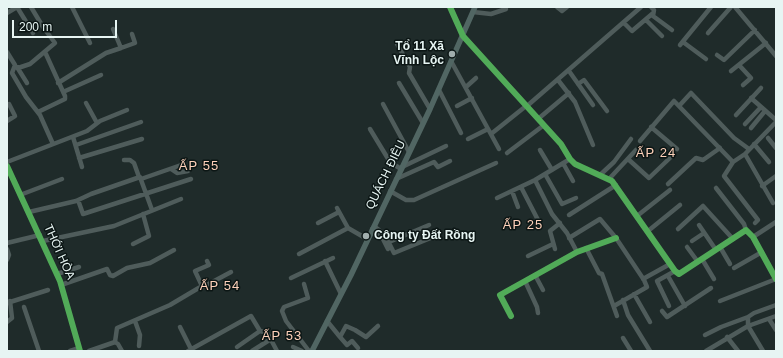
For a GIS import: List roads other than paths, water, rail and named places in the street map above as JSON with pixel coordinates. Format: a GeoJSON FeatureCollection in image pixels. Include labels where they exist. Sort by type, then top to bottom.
{"type":"FeatureCollection","features":[{"type":"Feature","properties":{"kind":"main road","name":"QUÁCH ĐIÊU"},"geometry":{"type":"LineString","coordinates":[[309,351],[327,321],[368,239],[424,123],[474,10]]}},
{"type":"Feature","properties":{"kind":"street"},"geometry":{"type":"LineString","coordinates":[[7,14],[17,7],[33,33]]}},
{"type":"Feature","properties":{"kind":"street"},"geometry":{"type":"LineString","coordinates":[[31,7],[42,27],[55,43],[30,64],[16,67],[12,73],[26,97],[38,112],[53,144]]}},
{"type":"Feature","properties":{"kind":"street"},"geometry":{"type":"LineString","coordinates":[[72,7],[90,44]]}},
{"type":"Feature","properties":{"kind":"street"},"geometry":{"type":"LineString","coordinates":[[450,7],[463,36],[561,144],[570,159],[575,164],[609,179],[616,186],[675,271],[679,274],[746,230]]}},
{"type":"Feature","properties":{"kind":"street"},"geometry":{"type":"LineString","coordinates":[[557,7],[563,11],[567,7]]}},
{"type":"Feature","properties":{"kind":"street"},"geometry":{"type":"LineString","coordinates":[[491,134],[569,71],[641,7]]}},
{"type":"Feature","properties":{"kind":"street"},"geometry":{"type":"LineString","coordinates":[[624,23],[632,31],[652,14],[654,10],[651,7]]}},
{"type":"Feature","properties":{"kind":"street"},"geometry":{"type":"LineString","coordinates":[[706,59],[682,43],[711,7]]}},
{"type":"Feature","properties":{"kind":"street"},"geometry":{"type":"LineString","coordinates":[[708,33],[731,7]]}},
{"type":"Feature","properties":{"kind":"street"},"geometry":{"type":"LineString","coordinates":[[735,7],[776,56]]}},
{"type":"Feature","properties":{"kind":"street"},"geometry":{"type":"LineString","coordinates":[[474,10],[491,14],[506,9]]}},
{"type":"Feature","properties":{"kind":"street"},"geometry":{"type":"LineString","coordinates":[[652,14],[672,30]]}},
{"type":"Feature","properties":{"kind":"street"},"geometry":{"type":"LineString","coordinates":[[646,20],[662,36]]}},
{"type":"Feature","properties":{"kind":"street"},"geometry":{"type":"LineString","coordinates":[[113,29],[121,48]]}},
{"type":"Feature","properties":{"kind":"street"},"geometry":{"type":"LineString","coordinates":[[717,55],[724,60],[755,30]]}},
{"type":"Feature","properties":{"kind":"street"},"geometry":{"type":"LineString","coordinates":[[58,83],[101,56],[135,43],[132,34]]}},
{"type":"Feature","properties":{"kind":"street"},"geometry":{"type":"LineString","coordinates":[[397,44],[410,67],[409,73],[430,109]]}},
{"type":"Feature","properties":{"kind":"street"},"geometry":{"type":"LineString","coordinates":[[731,71],[766,44]]}},
{"type":"Feature","properties":{"kind":"street"},"geometry":{"type":"LineString","coordinates":[[7,52],[27,83]]}},
{"type":"Feature","properties":{"kind":"street"},"geometry":{"type":"LineString","coordinates":[[38,112],[65,99],[45,52]]}},
{"type":"Feature","properties":{"kind":"street"},"geometry":{"type":"LineString","coordinates":[[451,61],[499,149]]}},
{"type":"Feature","properties":{"kind":"street"},"geometry":{"type":"LineString","coordinates":[[739,65],[751,78],[743,85]]}},
{"type":"Feature","properties":{"kind":"street"},"geometry":{"type":"LineString","coordinates":[[569,71],[593,105]]}},
{"type":"Feature","properties":{"kind":"street"},"geometry":{"type":"LineString","coordinates":[[63,92],[101,75]]}},
{"type":"Feature","properties":{"kind":"street"},"geometry":{"type":"LineString","coordinates":[[466,87],[476,78]]}},
{"type":"Feature","properties":{"kind":"street"},"geometry":{"type":"LineString","coordinates":[[558,80],[569,93],[593,146]]}},
{"type":"Feature","properties":{"kind":"street"},"geometry":{"type":"LineString","coordinates":[[578,84],[584,80],[607,111]]}},
{"type":"Feature","properties":{"kind":"street"},"geometry":{"type":"LineString","coordinates":[[399,83],[424,123]]}},
{"type":"Feature","properties":{"kind":"street"},"geometry":{"type":"LineString","coordinates":[[736,115],[761,88]]}},
{"type":"Feature","properties":{"kind":"street"},"geometry":{"type":"LineString","coordinates":[[439,90],[461,133]]}},
{"type":"Feature","properties":{"kind":"street"},"geometry":{"type":"LineString","coordinates":[[538,119],[569,93]]}},
{"type":"Feature","properties":{"kind":"street"},"geometry":{"type":"LineString","coordinates":[[680,106],[691,93],[729,133],[749,149]]}},
{"type":"Feature","properties":{"kind":"street"},"geometry":{"type":"LineString","coordinates":[[457,106],[472,98]]}},
{"type":"Feature","properties":{"kind":"street"},"geometry":{"type":"LineString","coordinates":[[751,98],[776,121],[744,154],[733,162],[724,176],[758,220],[755,223]]}},
{"type":"Feature","properties":{"kind":"street"},"geometry":{"type":"LineString","coordinates":[[640,141],[673,101],[680,106],[733,162]]}},
{"type":"Feature","properties":{"kind":"street"},"geometry":{"type":"LineString","coordinates":[[86,103],[97,124]]}},
{"type":"Feature","properties":{"kind":"street"},"geometry":{"type":"LineString","coordinates":[[7,121],[15,116],[9,104]]}},
{"type":"Feature","properties":{"kind":"street"},"geometry":{"type":"LineString","coordinates":[[383,104],[409,152]]}},
{"type":"Feature","properties":{"kind":"street"},"geometry":{"type":"LineString","coordinates":[[745,124],[761,107]]}},
{"type":"Feature","properties":{"kind":"street"},"geometry":{"type":"LineString","coordinates":[[7,162],[87,131],[97,124],[127,110]]}},
{"type":"Feature","properties":{"kind":"street"},"geometry":{"type":"LineString","coordinates":[[751,128],[766,111]]}},
{"type":"Feature","properties":{"kind":"street"},"geometry":{"type":"LineString","coordinates":[[76,145],[141,122]]}},
{"type":"Feature","properties":{"kind":"street"},"geometry":{"type":"LineString","coordinates":[[507,153],[544,126]]}},
{"type":"Feature","properties":{"kind":"street"},"geometry":{"type":"LineString","coordinates":[[651,127],[677,149]]}},
{"type":"Feature","properties":{"kind":"street"},"geometry":{"type":"LineString","coordinates":[[370,129],[390,162],[402,168],[446,146]]}},
{"type":"Feature","properties":{"kind":"street"},"geometry":{"type":"LineString","coordinates":[[468,139],[488,129]]}},
{"type":"Feature","properties":{"kind":"street"},"geometry":{"type":"LineString","coordinates":[[73,137],[82,167]]}},
{"type":"Feature","properties":{"kind":"street"},"geometry":{"type":"LineString","coordinates":[[768,138],[776,148]]}},
{"type":"Feature","properties":{"kind":"street"},"geometry":{"type":"LineString","coordinates":[[80,158],[142,139]]}},
{"type":"Feature","properties":{"kind":"street"},"geometry":{"type":"LineString","coordinates":[[600,174],[614,162],[631,139]]}},
{"type":"Feature","properties":{"kind":"street"},"geometry":{"type":"LineString","coordinates":[[754,144],[769,162]]}},
{"type":"Feature","properties":{"kind":"street"},"geometry":{"type":"LineString","coordinates":[[668,184],[696,158],[703,160],[720,148]]}},
{"type":"Feature","properties":{"kind":"street"},"geometry":{"type":"LineString","coordinates":[[540,150],[552,170]]}},
{"type":"Feature","properties":{"kind":"street"},"geometry":{"type":"LineString","coordinates":[[609,179],[636,150]]}},
{"type":"Feature","properties":{"kind":"street"},"geometry":{"type":"LineString","coordinates":[[744,154],[773,203]]}},
{"type":"Feature","properties":{"kind":"street"},"geometry":{"type":"LineString","coordinates":[[628,159],[649,178],[673,155]]}},
{"type":"Feature","properties":{"kind":"street"},"geometry":{"type":"LineString","coordinates":[[497,198],[535,180],[570,159]]}},
{"type":"Feature","properties":{"kind":"street"},"geometry":{"type":"LineString","coordinates":[[124,160],[130,160],[134,163],[152,210]]}},
{"type":"Feature","properties":{"kind":"street"},"geometry":{"type":"LineString","coordinates":[[396,180],[434,162],[438,167],[450,161]]}},
{"type":"Feature","properties":{"kind":"street"},"geometry":{"type":"LineString","coordinates":[[390,191],[406,200],[414,200],[496,163]]}},
{"type":"Feature","properties":{"kind":"street"},"geometry":{"type":"LineString","coordinates":[[563,163],[573,181]]}},
{"type":"Feature","properties":{"kind":"street"},"geometry":{"type":"LineString","coordinates":[[29,212],[78,200],[91,194],[184,164]]}},
{"type":"Feature","properties":{"kind":"street","name":"THỚI HÒA"},"geometry":{"type":"LineString","coordinates":[[7,166],[43,241],[62,285],[79,349]]}},
{"type":"Feature","properties":{"kind":"street"},"geometry":{"type":"LineString","coordinates":[[171,169],[177,174],[188,171]]}},
{"type":"Feature","properties":{"kind":"street"},"geometry":{"type":"LineString","coordinates":[[545,174],[562,204],[576,198]]}},
{"type":"Feature","properties":{"kind":"street"},"geometry":{"type":"LineString","coordinates":[[762,186],[776,176]]}},
{"type":"Feature","properties":{"kind":"street"},"geometry":{"type":"LineString","coordinates":[[20,195],[62,179]]}},
{"type":"Feature","properties":{"kind":"street"},"geometry":{"type":"LineString","coordinates":[[78,200],[83,214],[191,179]]}},
{"type":"Feature","properties":{"kind":"street"},"geometry":{"type":"LineString","coordinates":[[535,180],[552,214],[560,223],[577,252]]}},
{"type":"Feature","properties":{"kind":"street"},"geometry":{"type":"LineString","coordinates":[[568,215],[616,186]]}},
{"type":"Feature","properties":{"kind":"street"},"geometry":{"type":"LineString","coordinates":[[521,187],[538,220]]}},
{"type":"Feature","properties":{"kind":"street"},"geometry":{"type":"LineString","coordinates":[[716,188],[744,224],[746,230],[753,237],[776,279],[720,301]]}},
{"type":"Feature","properties":{"kind":"street"},"geometry":{"type":"LineString","coordinates":[[637,216],[670,190]]}},
{"type":"Feature","properties":{"kind":"street"},"geometry":{"type":"LineString","coordinates":[[512,191],[518,207]]}},
{"type":"Feature","properties":{"kind":"street"},"geometry":{"type":"LineString","coordinates":[[43,241],[114,226],[181,199]]}},
{"type":"Feature","properties":{"kind":"street"},"geometry":{"type":"LineString","coordinates":[[648,231],[680,205]]}},
{"type":"Feature","properties":{"kind":"street"},"geometry":{"type":"LineString","coordinates":[[678,229],[703,206],[733,239]]}},
{"type":"Feature","properties":{"kind":"street"},"geometry":{"type":"LineString","coordinates":[[318,223],[338,210],[348,228],[368,239]]}},
{"type":"Feature","properties":{"kind":"street"},"geometry":{"type":"LineString","coordinates":[[132,244],[149,236],[143,214]]}},
{"type":"Feature","properties":{"kind":"street"},"geometry":{"type":"LineString","coordinates":[[569,238],[600,219],[616,238],[647,287],[614,306]]}},
{"type":"Feature","properties":{"kind":"street"},"geometry":{"type":"LineString","coordinates":[[753,237],[776,222]]}},
{"type":"Feature","properties":{"kind":"street"},"geometry":{"type":"LineString","coordinates":[[528,256],[554,246],[550,231],[560,223]]}},
{"type":"Feature","properties":{"kind":"street"},"geometry":{"type":"LineString","coordinates":[[699,225],[730,264]]}},
{"type":"Feature","properties":{"kind":"street"},"geometry":{"type":"LineString","coordinates":[[389,242],[430,226]]}},
{"type":"Feature","properties":{"kind":"street"},"geometry":{"type":"LineString","coordinates":[[299,254],[348,228]]}},
{"type":"Feature","properties":{"kind":"street"},"geometry":{"type":"LineString","coordinates":[[373,228],[385,235],[394,253],[433,237]]}},
{"type":"Feature","properties":{"kind":"street"},"geometry":{"type":"LineString","coordinates":[[373,228],[383,239],[388,249]]}},
{"type":"Feature","properties":{"kind":"street"},"geometry":{"type":"LineString","coordinates":[[692,241],[704,233]]}},
{"type":"Feature","properties":{"kind":"street"},"geometry":{"type":"LineString","coordinates":[[7,243],[40,235]]}},
{"type":"Feature","properties":{"kind":"street"},"geometry":{"type":"LineString","coordinates":[[511,316],[500,295],[577,252],[616,238]]}},
{"type":"Feature","properties":{"kind":"street"},"geometry":{"type":"LineString","coordinates":[[687,247],[700,260],[714,280]]}},
{"type":"Feature","properties":{"kind":"street"},"geometry":{"type":"LineString","coordinates":[[586,248],[599,273],[602,274],[617,316]]}},
{"type":"Feature","properties":{"kind":"street"},"geometry":{"type":"LineString","coordinates":[[7,249],[9,255],[7,260]]}},
{"type":"Feature","properties":{"kind":"street"},"geometry":{"type":"LineString","coordinates":[[62,285],[107,268],[113,276],[128,268],[150,263],[174,250]]}},
{"type":"Feature","properties":{"kind":"street"},"geometry":{"type":"LineString","coordinates":[[734,268],[762,252]]}},
{"type":"Feature","properties":{"kind":"street"},"geometry":{"type":"LineString","coordinates":[[291,278],[333,258]]}},
{"type":"Feature","properties":{"kind":"street"},"geometry":{"type":"LineString","coordinates":[[202,286],[195,271],[209,265],[207,261]]}},
{"type":"Feature","properties":{"kind":"street"},"geometry":{"type":"LineString","coordinates":[[325,261],[341,294]]}},
{"type":"Feature","properties":{"kind":"street"},"geometry":{"type":"LineString","coordinates":[[643,279],[670,264]]}},
{"type":"Feature","properties":{"kind":"street"},"geometry":{"type":"LineString","coordinates":[[57,274],[79,267]]}},
{"type":"Feature","properties":{"kind":"street"},"geometry":{"type":"LineString","coordinates":[[669,306],[657,281],[675,271]]}},
{"type":"Feature","properties":{"kind":"street"},"geometry":{"type":"LineString","coordinates":[[115,342],[117,328],[170,305],[202,286],[203,287],[231,272]]}},
{"type":"Feature","properties":{"kind":"street"},"geometry":{"type":"LineString","coordinates":[[535,275],[542,290]]}},
{"type":"Feature","properties":{"kind":"street"},"geometry":{"type":"LineString","coordinates":[[668,276],[685,306]]}},
{"type":"Feature","properties":{"kind":"street"},"geometry":{"type":"LineString","coordinates":[[525,281],[537,307],[538,313]]}},
{"type":"Feature","properties":{"kind":"street"},"geometry":{"type":"LineString","coordinates":[[304,284],[308,298],[284,307],[282,310],[286,321],[309,351]]}},
{"type":"Feature","properties":{"kind":"street"},"geometry":{"type":"LineString","coordinates":[[662,311],[667,317],[711,288]]}},
{"type":"Feature","properties":{"kind":"street"},"geometry":{"type":"LineString","coordinates":[[7,322],[12,318],[8,302],[48,290]]}},
{"type":"Feature","properties":{"kind":"street"},"geometry":{"type":"LineString","coordinates":[[634,294],[650,322]]}},
{"type":"Feature","properties":{"kind":"street"},"geometry":{"type":"LineString","coordinates":[[623,300],[628,315],[650,351]]}},
{"type":"Feature","properties":{"kind":"street"},"geometry":{"type":"LineString","coordinates":[[705,336],[721,327],[776,305]]}},
{"type":"Feature","properties":{"kind":"street"},"geometry":{"type":"LineString","coordinates":[[24,307],[39,351]]}},
{"type":"Feature","properties":{"kind":"street"},"geometry":{"type":"LineString","coordinates":[[180,327],[190,350],[251,316],[260,331],[265,332],[271,339],[277,351]]}},
{"type":"Feature","properties":{"kind":"street"},"geometry":{"type":"LineString","coordinates":[[706,351],[727,337],[748,326],[776,316]]}},
{"type":"Feature","properties":{"kind":"street"},"geometry":{"type":"LineString","coordinates":[[748,317],[748,326],[763,351]]}},
{"type":"Feature","properties":{"kind":"street"},"geometry":{"type":"LineString","coordinates":[[769,319],[776,330]]}},
{"type":"Feature","properties":{"kind":"street"},"geometry":{"type":"LineString","coordinates":[[135,321],[140,335],[138,346]]}},
{"type":"Feature","properties":{"kind":"street"},"geometry":{"type":"LineString","coordinates":[[327,321],[347,345],[352,342],[358,348]]}},
{"type":"Feature","properties":{"kind":"street"},"geometry":{"type":"LineString","coordinates":[[340,337],[346,326],[366,337],[378,326]]}},
{"type":"Feature","properties":{"kind":"street"},"geometry":{"type":"LineString","coordinates":[[237,347],[260,331]]}},
{"type":"Feature","properties":{"kind":"street"},"geometry":{"type":"LineString","coordinates":[[727,337],[738,351]]}},
{"type":"Feature","properties":{"kind":"street"},"geometry":{"type":"LineString","coordinates":[[623,338],[631,351]]}},
{"type":"Feature","properties":{"kind":"street"},"geometry":{"type":"LineString","coordinates":[[252,351],[271,339]]}},
{"type":"Feature","properties":{"kind":"street"},"geometry":{"type":"LineString","coordinates":[[89,351],[115,342]]}},
{"type":"Feature","properties":{"kind":"street"},"geometry":{"type":"LineString","coordinates":[[115,342],[122,351]]}},
{"type":"Feature","properties":{"kind":"street"},"geometry":{"type":"LineString","coordinates":[[293,347],[302,351]]}},
{"type":"Feature","properties":{"kind":"street"},"geometry":{"type":"LineString","coordinates":[[70,351],[79,349]]}},
{"type":"Feature","properties":{"kind":"place","name":"Tổ 11 Xã Vĩnh Lộc"},"geometry":{"type":"Point","coordinates":[452,54]}},
{"type":"Feature","properties":{"kind":"place","name":"Công ty Đất Rồng"},"geometry":{"type":"Point","coordinates":[366,236]}},
{"type":"Feature","properties":{"kind":"district","name":"ẤP 24"},"geometry":{"type":"Point","coordinates":[656,153]}},
{"type":"Feature","properties":{"kind":"district","name":"ẤP 55"},"geometry":{"type":"Point","coordinates":[199,166]}},
{"type":"Feature","properties":{"kind":"district","name":"ẤP 25"},"geometry":{"type":"Point","coordinates":[523,225]}},
{"type":"Feature","properties":{"kind":"district","name":"ẤP 54"},"geometry":{"type":"Point","coordinates":[220,286]}},
{"type":"Feature","properties":{"kind":"district","name":"ẤP 53"},"geometry":{"type":"Point","coordinates":[282,336]}}]}
